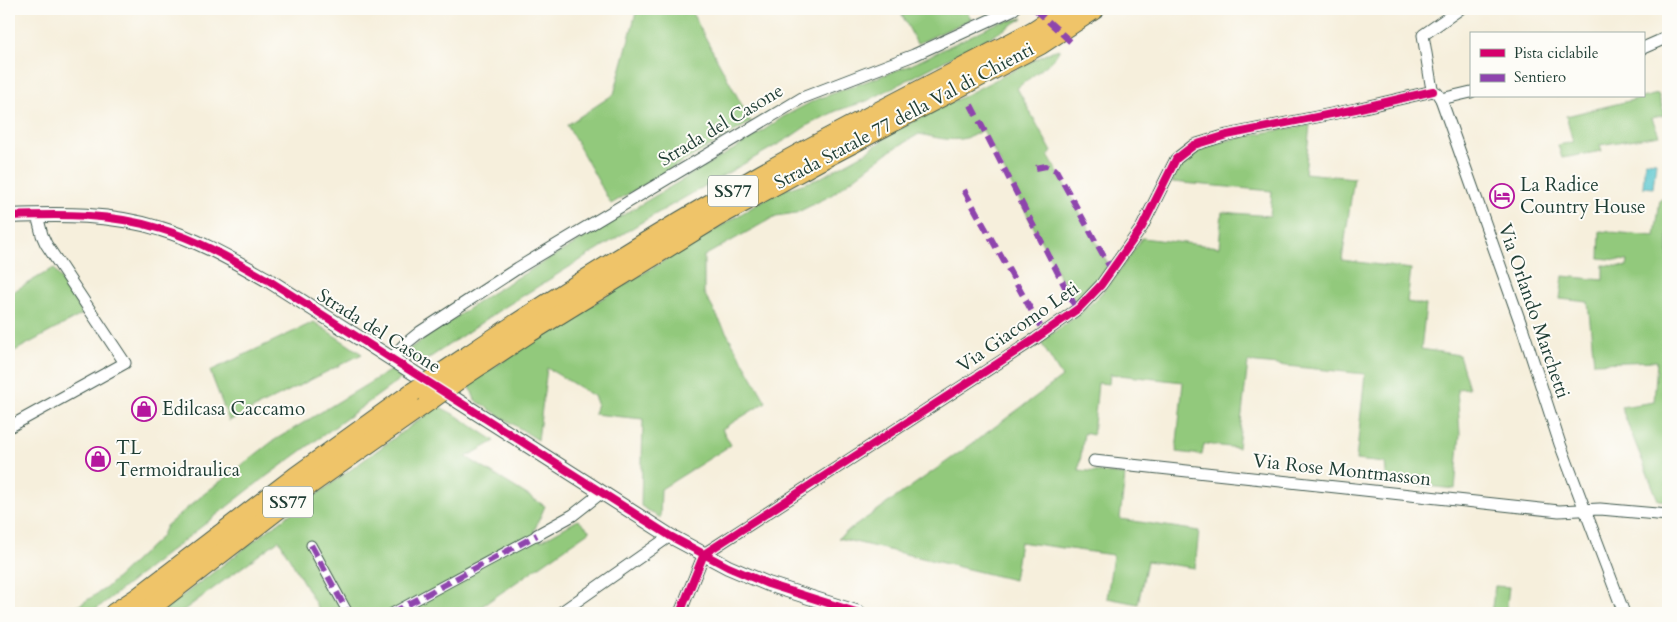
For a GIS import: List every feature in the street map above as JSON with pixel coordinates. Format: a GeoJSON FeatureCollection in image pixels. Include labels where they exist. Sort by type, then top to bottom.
{"type":"FeatureCollection","features":[{"type":"Feature","properties":{"kind":"highway","name":"Strada Statale 77 della Val di Chienti"},"geometry":{"type":"LineString","coordinates":[[119,610],[295,477],[452,375],[515,324],[619,257],[755,178],[1033,31],[1067,9]]}},
{"type":"Feature","properties":{"kind":"highway","name":"Strada Statale 77 della Val di Chienti"},"geometry":{"type":"LineString","coordinates":[[452,375],[537,328],[716,217],[795,173],[1040,45],[1095,9]]}},
{"type":"Feature","properties":{"kind":"highway","name":"Strada Statale 77 della Val di Chienti"},"geometry":{"type":"LineString","coordinates":[[144,613],[421,396]]}},
{"type":"Feature","properties":{"kind":"street","name":"Strada del Casone"},"geometry":{"type":"LineString","coordinates":[[392,358],[420,332],[518,268],[802,98],[914,55],[1014,9]]}},
{"type":"Feature","properties":{"kind":"street","name":"Via Orlando Marchetti"},"geometry":{"type":"LineString","coordinates":[[1460,9],[1423,35],[1437,95],[1523,330],[1560,444],[1624,613]]}},
{"type":"Feature","properties":{"kind":"street"},"geometry":{"type":"LineString","coordinates":[[1644,48],[1668,37]]}},
{"type":"Feature","properties":{"kind":"street","name":"Via Giacomo Leti"},"geometry":{"type":"LineString","coordinates":[[704,554],[1079,308],[1101,285],[1134,239],[1148,216],[1176,159],[1194,145],[1227,135],[1346,111],[1437,95],[1470,92]]}},
{"type":"Feature","properties":{"kind":"street"},"geometry":{"type":"LineString","coordinates":[[9,427],[125,363],[46,244],[37,215]]}},
{"type":"Feature","properties":{"kind":"street","name":"Strada del Casone"},"geometry":{"type":"LineString","coordinates":[[9,216],[86,215],[104,217],[142,224],[176,234],[205,246],[268,280],[670,536],[728,567],[768,584],[858,613]]}},
{"type":"Feature","properties":{"kind":"street","name":"Via Rose Montmasson"},"geometry":{"type":"LineString","coordinates":[[1094,461],[1559,511],[1600,509],[1668,515]]}},
{"type":"Feature","properties":{"kind":"street"},"geometry":{"type":"LineString","coordinates":[[392,613],[573,515],[601,493]]}},
{"type":"Feature","properties":{"kind":"street"},"geometry":{"type":"LineString","coordinates":[[560,613],[670,536]]}},
{"type":"Feature","properties":{"kind":"street"},"geometry":{"type":"LineString","coordinates":[[311,545],[348,613]]}},
{"type":"Feature","properties":{"kind":"street"},"geometry":{"type":"LineString","coordinates":[[680,613],[704,554]]}},
{"type":"Feature","properties":{"kind":"green space"},"geometry":{"type":"Polygon","coordinates":[[[637,9],[690,9],[751,122],[611,204],[567,125],[614,94],[637,9]]]}},
{"type":"Feature","properties":{"kind":"green space"},"geometry":{"type":"Polygon","coordinates":[[[899,9],[966,9],[971,19],[917,44],[899,9]]]}},
{"type":"Feature","properties":{"kind":"green space"},"geometry":{"type":"Polygon","coordinates":[[[1023,18],[1000,32],[867,101],[836,111],[808,125],[789,138],[642,222],[500,310],[419,365],[408,357],[409,349],[490,294],[751,139],[783,117],[815,100],[911,65],[997,23],[1023,18]]]}},
{"type":"Feature","properties":{"kind":"green space"},"geometry":{"type":"Polygon","coordinates":[[[1060,49],[1053,60],[1017,88],[1052,152],[1048,155],[1110,267],[1075,306],[983,130],[960,139],[942,139],[919,134],[890,151],[830,196],[796,213],[776,216],[704,256],[704,293],[766,402],[722,429],[731,445],[661,489],[660,518],[641,506],[643,419],[594,414],[597,403],[594,396],[547,368],[538,440],[475,400],[469,384],[542,335],[777,192],[818,179],[867,152],[893,132],[1052,51],[1060,49]]]}},
{"type":"Feature","properties":{"kind":"green space"},"geometry":{"type":"Polygon","coordinates":[[[1658,94],[1665,115],[1652,118],[1659,135],[1600,145],[1602,151],[1562,158],[1558,145],[1573,142],[1566,116],[1658,94]]]}},
{"type":"Feature","properties":{"kind":"green space"},"geometry":{"type":"Polygon","coordinates":[[[1310,125],[1305,173],[1354,178],[1342,260],[1411,269],[1407,302],[1426,305],[1421,349],[1459,355],[1469,388],[1457,389],[1460,434],[1455,489],[1387,482],[1385,463],[1356,460],[1365,374],[1248,362],[1238,448],[1204,444],[1202,455],[1176,452],[1183,382],[1110,374],[1109,384],[1098,383],[1093,435],[1084,433],[1079,470],[1125,475],[1120,519],[1199,531],[1195,568],[1147,561],[1138,604],[1107,598],[1113,555],[1020,542],[1014,580],[838,538],[969,446],[1062,377],[1040,341],[1075,318],[1101,294],[1142,238],[1219,247],[1222,212],[1270,216],[1272,191],[1172,182],[1180,164],[1190,155],[1204,148],[1240,137],[1310,125]]]}},
{"type":"Feature","properties":{"kind":"green space"},"geometry":{"type":"Polygon","coordinates":[[[1660,199],[1668,199],[1668,501],[1658,500],[1621,407],[1654,402],[1657,361],[1594,363],[1588,302],[1560,299],[1563,276],[1603,280],[1603,265],[1627,267],[1628,261],[1599,258],[1600,231],[1655,236],[1660,199]]]}},
{"type":"Feature","properties":{"kind":"green space"},"geometry":{"type":"Polygon","coordinates":[[[54,268],[83,314],[9,354],[9,294],[54,268]]]}},
{"type":"Feature","properties":{"kind":"green space"},"geometry":{"type":"Polygon","coordinates":[[[314,322],[362,354],[229,421],[210,371],[314,322]]]}},
{"type":"Feature","properties":{"kind":"green space"},"geometry":{"type":"Polygon","coordinates":[[[391,370],[402,378],[260,481],[91,613],[67,613],[106,588],[161,537],[166,526],[273,441],[391,370]]]}},
{"type":"Feature","properties":{"kind":"green space"},"geometry":{"type":"Polygon","coordinates":[[[438,406],[495,441],[466,457],[545,506],[534,531],[541,541],[578,520],[590,531],[472,613],[321,613],[279,540],[180,613],[160,613],[275,525],[438,406]]]}},
{"type":"Feature","properties":{"kind":"green space"},"geometry":{"type":"Polygon","coordinates":[[[1495,586],[1509,587],[1506,613],[1491,613],[1495,586]]]}},
{"type":"Feature","properties":{"kind":"water"},"geometry":{"type":"Polygon","coordinates":[[[1645,161],[1656,162],[1653,188],[1643,187],[1645,161]]]}},
{"type":"Feature","properties":{"kind":"marked path"},"geometry":{"type":"LineString","coordinates":[[1035,9],[1073,44]]}},
{"type":"Feature","properties":{"kind":"marked path"},"geometry":{"type":"LineString","coordinates":[[971,105],[1077,310]]}},
{"type":"Feature","properties":{"kind":"marked path"},"geometry":{"type":"LineString","coordinates":[[1036,168],[1046,166],[1056,170],[1112,271]]}},
{"type":"Feature","properties":{"kind":"marked path"},"geometry":{"type":"LineString","coordinates":[[964,190],[1044,333]]}},
{"type":"Feature","properties":{"kind":"marked path"},"geometry":{"type":"LineString","coordinates":[[392,613],[537,535]]}},
{"type":"Feature","properties":{"kind":"marked path"},"geometry":{"type":"LineString","coordinates":[[311,545],[348,613]]}},
{"type":"Feature","properties":{"kind":"cycle path"},"geometry":{"type":"LineString","coordinates":[[680,613],[704,554],[1035,339],[1079,308],[1101,285],[1142,227],[1176,159],[1194,145],[1227,135],[1356,109],[1433,91]]}},
{"type":"Feature","properties":{"kind":"cycle path"},"geometry":{"type":"LineString","coordinates":[[9,216],[67,215],[105,217],[161,229],[203,245],[268,280],[670,536],[728,567],[768,584],[859,613]]}},
{"type":"Feature","properties":{"kind":"place","name":"La Radice Country House"},"geometry":{"type":"Point","coordinates":[1502,196]}},
{"type":"Feature","properties":{"kind":"place","name":"Edilcasa Caccamo"},"geometry":{"type":"Point","coordinates":[144,409]}},
{"type":"Feature","properties":{"kind":"place","name":"TL Termoidraulica"},"geometry":{"type":"Point","coordinates":[98,459]}}]}
